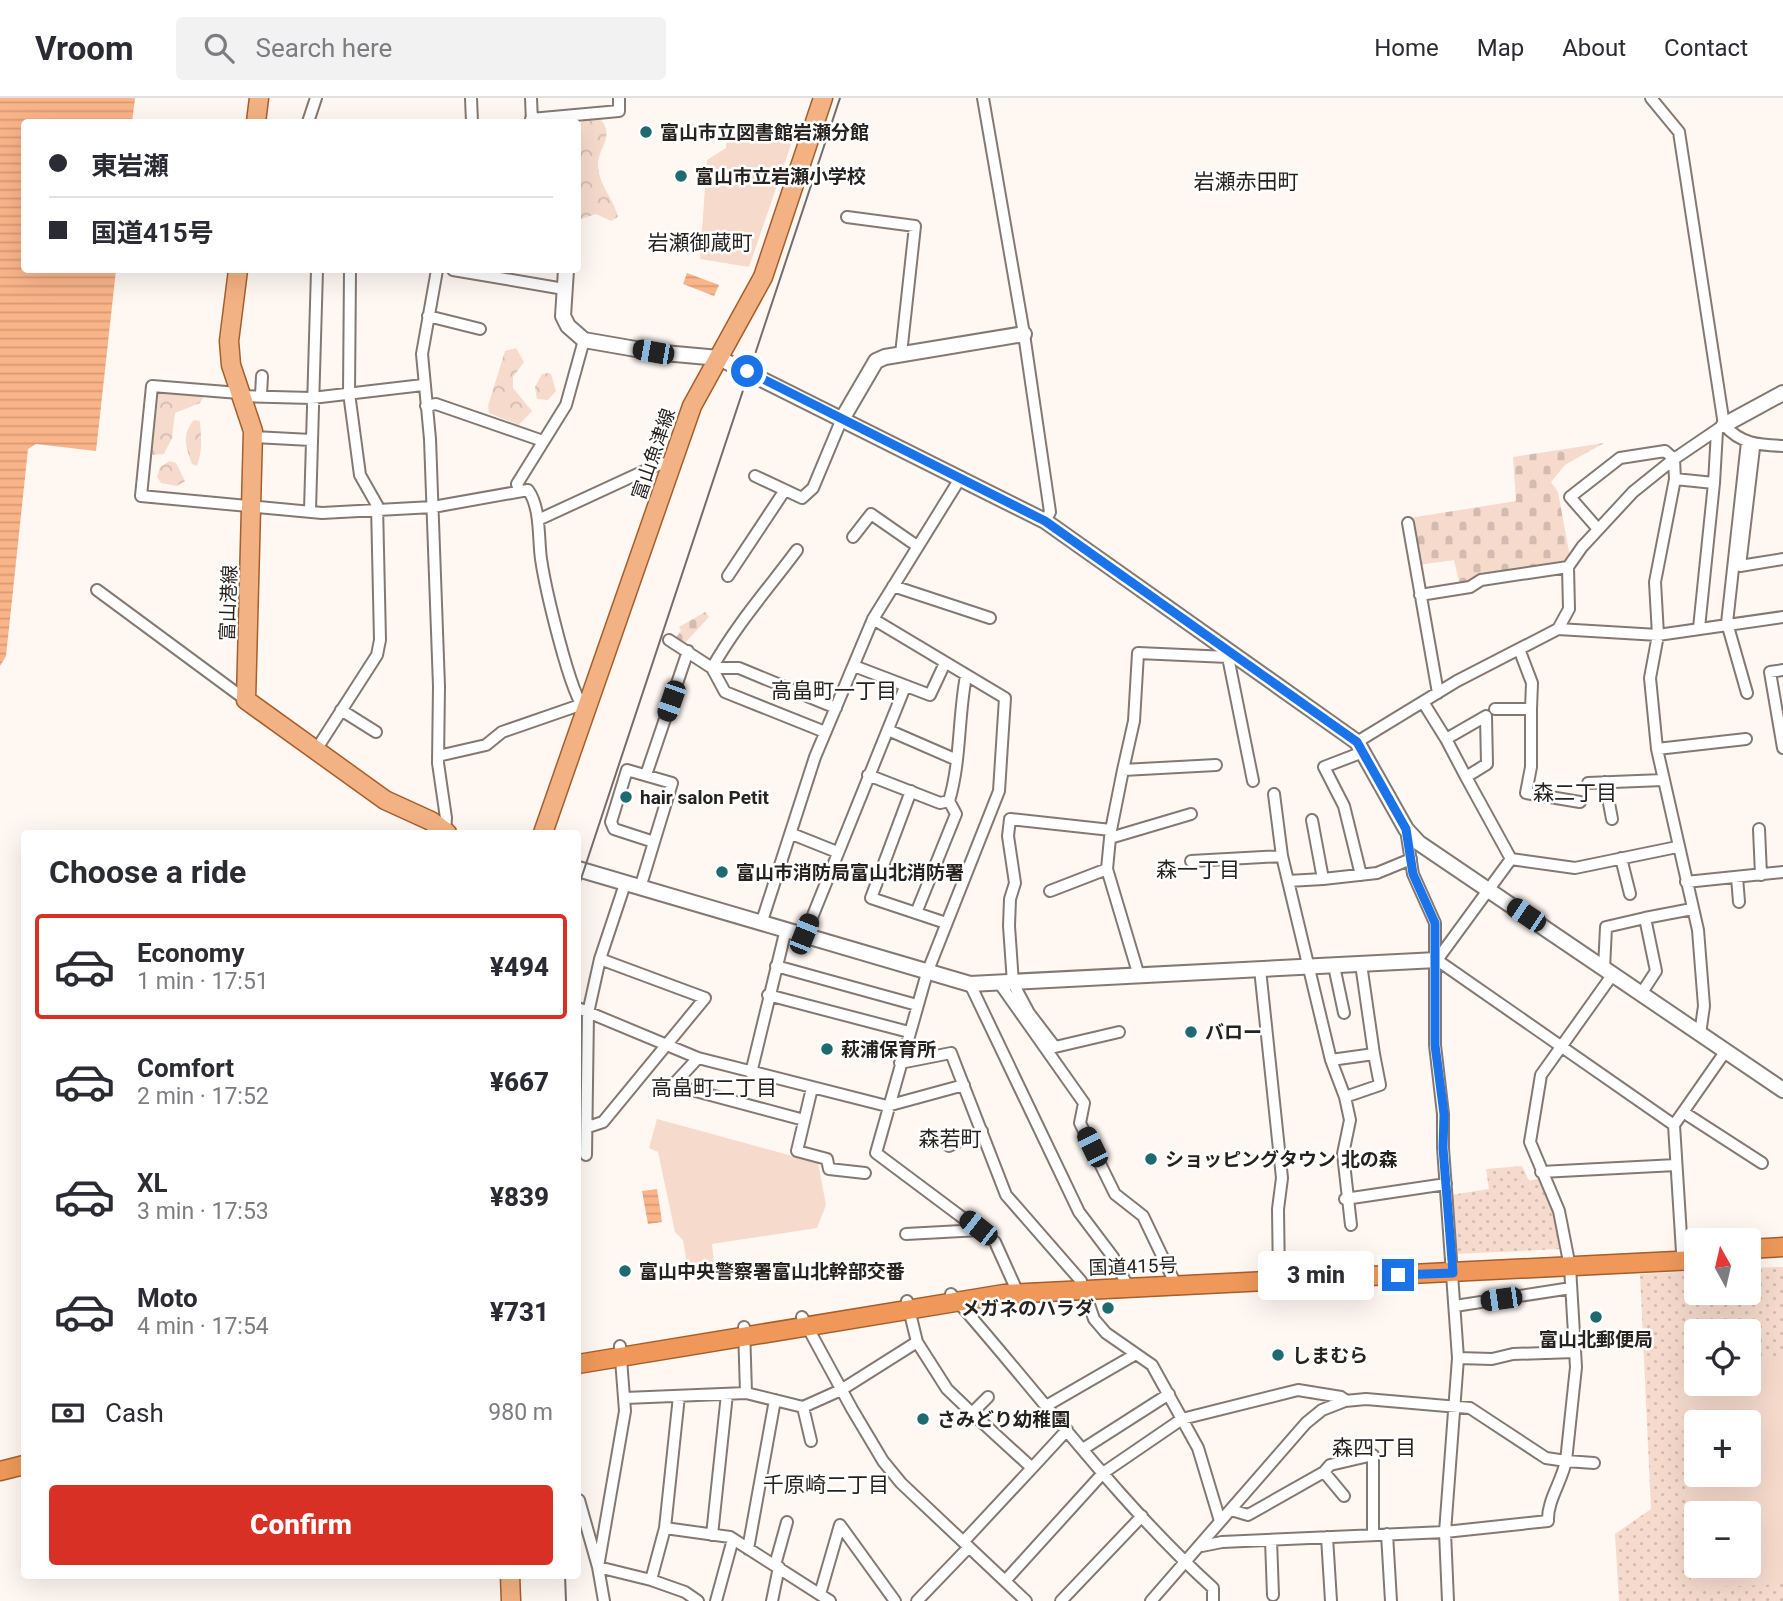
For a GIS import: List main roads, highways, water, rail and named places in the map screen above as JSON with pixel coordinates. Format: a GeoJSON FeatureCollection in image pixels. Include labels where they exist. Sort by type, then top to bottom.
{"type":"FeatureCollection","features":[{"type":"Feature","properties":{"kind":"highway"},"geometry":{"type":"LineString","coordinates":[[1761,1248],[1783,1247]]}},
{"type":"Feature","properties":{"kind":"highway","name":"国道415号"},"geometry":{"type":"LineString","coordinates":[[581,1352],[620,1351],[1017,1289],[1684,1255]]}},
{"type":"Feature","properties":{"kind":"highway"},"geometry":{"type":"LineString","coordinates":[[1761,1257],[1783,1256]]}},
{"type":"Feature","properties":{"kind":"highway","name":"国道415号"},"geometry":{"type":"LineString","coordinates":[[581,1363],[620,1351]]}},
{"type":"Feature","properties":{"kind":"highway"},"geometry":{"type":"LineString","coordinates":[[0,1458],[21,1454]]}},
{"type":"Feature","properties":{"kind":"highway"},"geometry":{"type":"LineString","coordinates":[[0,1471],[21,1466]]}},
{"type":"Feature","properties":{"kind":"main road"},"geometry":{"type":"LineString","coordinates":[[256,119],[258,98]]}},
{"type":"Feature","properties":{"kind":"main road","name":"富山魚津線"},"geometry":{"type":"LineString","coordinates":[[544,830],[583,708],[692,406],[763,277],[823,98]]}},
{"type":"Feature","properties":{"kind":"main road","name":"富山港線"},"geometry":{"type":"LineString","coordinates":[[238,273],[229,341],[231,365],[253,437],[246,700],[385,800],[442,830]]}},
{"type":"Feature","properties":{"kind":"main road"},"geometry":{"type":"LineString","coordinates":[[510,1579],[510,1601]]}},
{"type":"Feature","properties":{"kind":"tram line"},"geometry":{"type":"LineString","coordinates":[[581,879],[840,98]]}},
{"type":"Feature","properties":{"kind":"tram line"},"geometry":{"type":"LineString","coordinates":[[565,1579],[566,1601]]}},
{"type":"Feature","properties":{"kind":"place","name":"富山市立図書館岩瀬分館"},"geometry":{"type":"Point","coordinates":[646,132]}},
{"type":"Feature","properties":{"kind":"place","name":"富山市立岩瀬小学校"},"geometry":{"type":"Point","coordinates":[681,176]}},
{"type":"Feature","properties":{"kind":"place","name":"hair salon Petit"},"geometry":{"type":"Point","coordinates":[626,797]}},
{"type":"Feature","properties":{"kind":"place","name":"富山市消防局富山北消防署"},"geometry":{"type":"Point","coordinates":[722,872]}},
{"type":"Feature","properties":{"kind":"place","name":"バロー"},"geometry":{"type":"Point","coordinates":[1191,1032]}},
{"type":"Feature","properties":{"kind":"place","name":"萩浦保育所"},"geometry":{"type":"Point","coordinates":[827,1049]}},
{"type":"Feature","properties":{"kind":"place","name":"ショッピングタウン 北の森"},"geometry":{"type":"Point","coordinates":[1151,1159]}},
{"type":"Feature","properties":{"kind":"place","name":"富山中央警察署富山北幹部交番"},"geometry":{"type":"Point","coordinates":[625,1271]}},
{"type":"Feature","properties":{"kind":"place","name":"メガネのハラダ"},"geometry":{"type":"Point","coordinates":[1108,1308]}},
{"type":"Feature","properties":{"kind":"place","name":"富山北郵便局"},"geometry":{"type":"Point","coordinates":[1596,1317]}},
{"type":"Feature","properties":{"kind":"place","name":"しまむら"},"geometry":{"type":"Point","coordinates":[1278,1355]}},
{"type":"Feature","properties":{"kind":"place","name":"さみどり幼稚園"},"geometry":{"type":"Point","coordinates":[923,1419]}},
{"type":"Feature","properties":{"kind":"district","name":"岩瀬赤田町"},"geometry":{"type":"Point","coordinates":[1246,182]}},
{"type":"Feature","properties":{"kind":"district","name":"岩瀬御蔵町"},"geometry":{"type":"Point","coordinates":[700,243]}},
{"type":"Feature","properties":{"kind":"district","name":"高畠町一丁目"},"geometry":{"type":"Point","coordinates":[834,691]}},
{"type":"Feature","properties":{"kind":"district","name":"森二丁目"},"geometry":{"type":"Point","coordinates":[1575,793]}},
{"type":"Feature","properties":{"kind":"district","name":"森一丁目"},"geometry":{"type":"Point","coordinates":[1198,870]}},
{"type":"Feature","properties":{"kind":"district","name":"高畠町二丁目"},"geometry":{"type":"Point","coordinates":[714,1088]}},
{"type":"Feature","properties":{"kind":"district","name":"森若町"},"geometry":{"type":"Point","coordinates":[950,1139]}},
{"type":"Feature","properties":{"kind":"district","name":"森四丁目"},"geometry":{"type":"Point","coordinates":[1374,1448]}},
{"type":"Feature","properties":{"kind":"district","name":"千原崎二丁目"},"geometry":{"type":"Point","coordinates":[826,1485]}}]}
